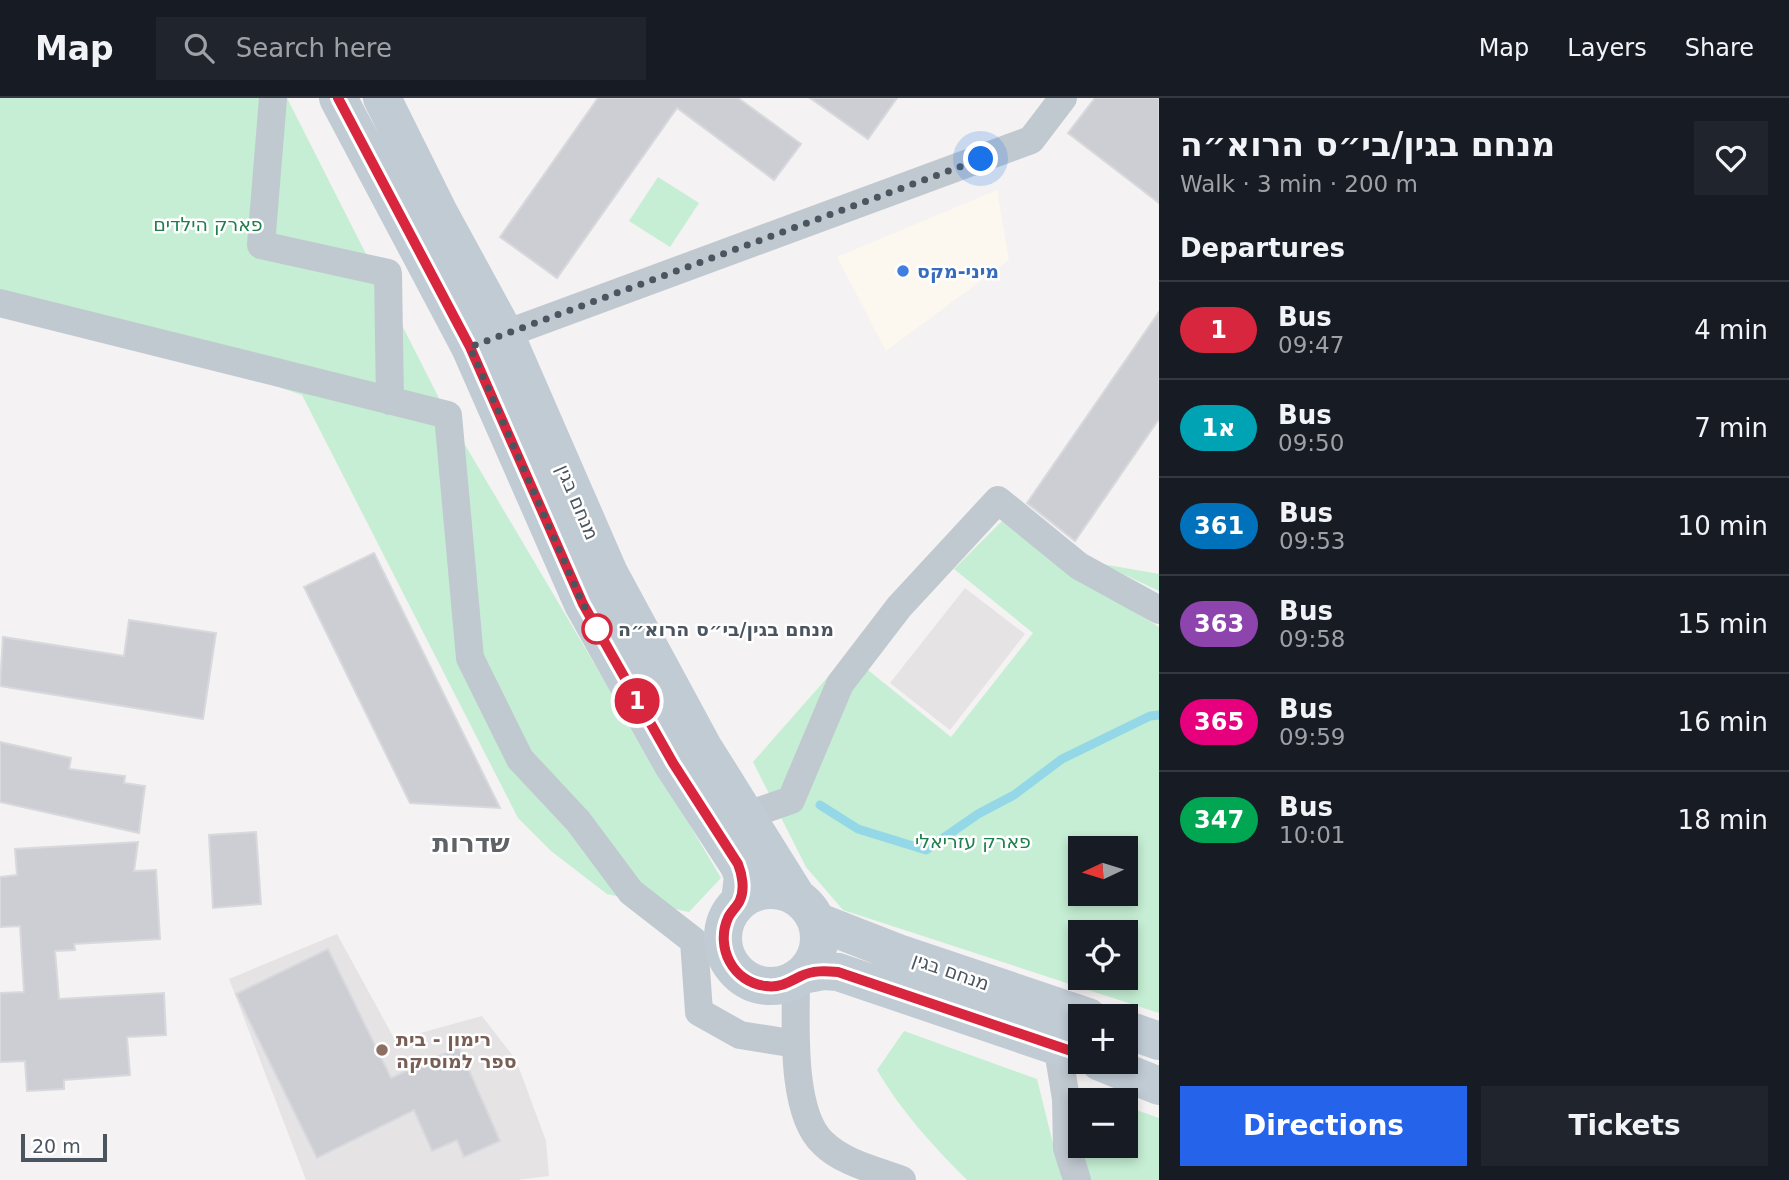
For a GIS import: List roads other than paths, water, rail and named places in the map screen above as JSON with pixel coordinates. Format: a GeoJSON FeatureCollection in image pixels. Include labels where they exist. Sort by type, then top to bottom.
{"type":"FeatureCollection","features":[{"type":"Feature","properties":{"kind":"main road","name":"מנחם בגין"},"geometry":{"type":"LineString","coordinates":[[338,98],[487,340],[703,747],[806,908],[898,953],[1068,1010]]}},
{"type":"Feature","properties":{"kind":"main road","name":"מנחם בגין"},"geometry":{"type":"LineString","coordinates":[[382,98],[438,211],[583,604],[673,763],[738,864],[743,876],[740,901]]}},
{"type":"Feature","properties":{"kind":"main road"},"geometry":{"type":"LineString","coordinates":[[766,890],[785,891],[806,908],[820,937],[818,951],[799,978],[781,986],[766,986],[751,982],[733,967],[725,953],[724,929],[728,917],[740,901],[766,890]]}},
{"type":"Feature","properties":{"kind":"main road","name":"מנחם בגין"},"geometry":{"type":"LineString","coordinates":[[799,978],[823,971],[838,972],[1068,1049]]}},
{"type":"Feature","properties":{"kind":"main road"},"geometry":{"type":"LineString","coordinates":[[1138,1034],[1159,1041]]}},
{"type":"Feature","properties":{"kind":"main road"},"geometry":{"type":"LineString","coordinates":[[1130,1074],[1159,1086]]}},
{"type":"Feature","properties":{"kind":"street"},"geometry":{"type":"LineString","coordinates":[[273,98],[261,245],[388,272],[390,401]]}},
{"type":"Feature","properties":{"kind":"street"},"geometry":{"type":"LineString","coordinates":[[487,340],[1031,140],[1063,98]]}},
{"type":"Feature","properties":{"kind":"street"},"geometry":{"type":"LineString","coordinates":[[0,303],[448,415],[470,658],[520,759],[579,821],[631,892],[694,941],[699,1012],[740,1035],[796,1044]]}},
{"type":"Feature","properties":{"kind":"street"},"geometry":{"type":"LineString","coordinates":[[745,816],[791,800],[840,684],[900,607],[998,500],[1079,566],[1159,610]]}},
{"type":"Feature","properties":{"kind":"street"},"geometry":{"type":"LineString","coordinates":[[799,978],[796,1044],[802,1105],[809,1125],[821,1142],[839,1156],[902,1180]]}},
{"type":"Feature","properties":{"kind":"street"},"geometry":{"type":"LineString","coordinates":[[1068,1049],[1067,1148],[1077,1180]]}},
{"type":"Feature","properties":{"kind":"waterway"},"geometry":{"type":"LineString","coordinates":[[820,805],[858,829],[926,850],[978,814],[1014,795],[1062,759],[1150,716],[1159,715]]}},
{"type":"Feature","properties":{"kind":"place","name":"מיני-מקס"},"geometry":{"type":"Point","coordinates":[903,271]}},
{"type":"Feature","properties":{"kind":"place","name":"מנחם בגין/בי״ס הרוא״ה"},"geometry":{"type":"Point","coordinates":[597,629]}},
{"type":"Feature","properties":{"kind":"place","name":"רימון - בית ספר למוסיקה"},"geometry":{"type":"Point","coordinates":[382,1050]}},
{"type":"Feature","properties":{"kind":"district","name":"שדרות"},"geometry":{"type":"Point","coordinates":[471,843]}},
{"type":"Feature","properties":{"kind":"park label","name":"פארק הילדים"},"geometry":{"type":"Point","coordinates":[208,224]}},
{"type":"Feature","properties":{"kind":"park label","name":"פארק עזריאלי"},"geometry":{"type":"Point","coordinates":[973,841]}}]}
